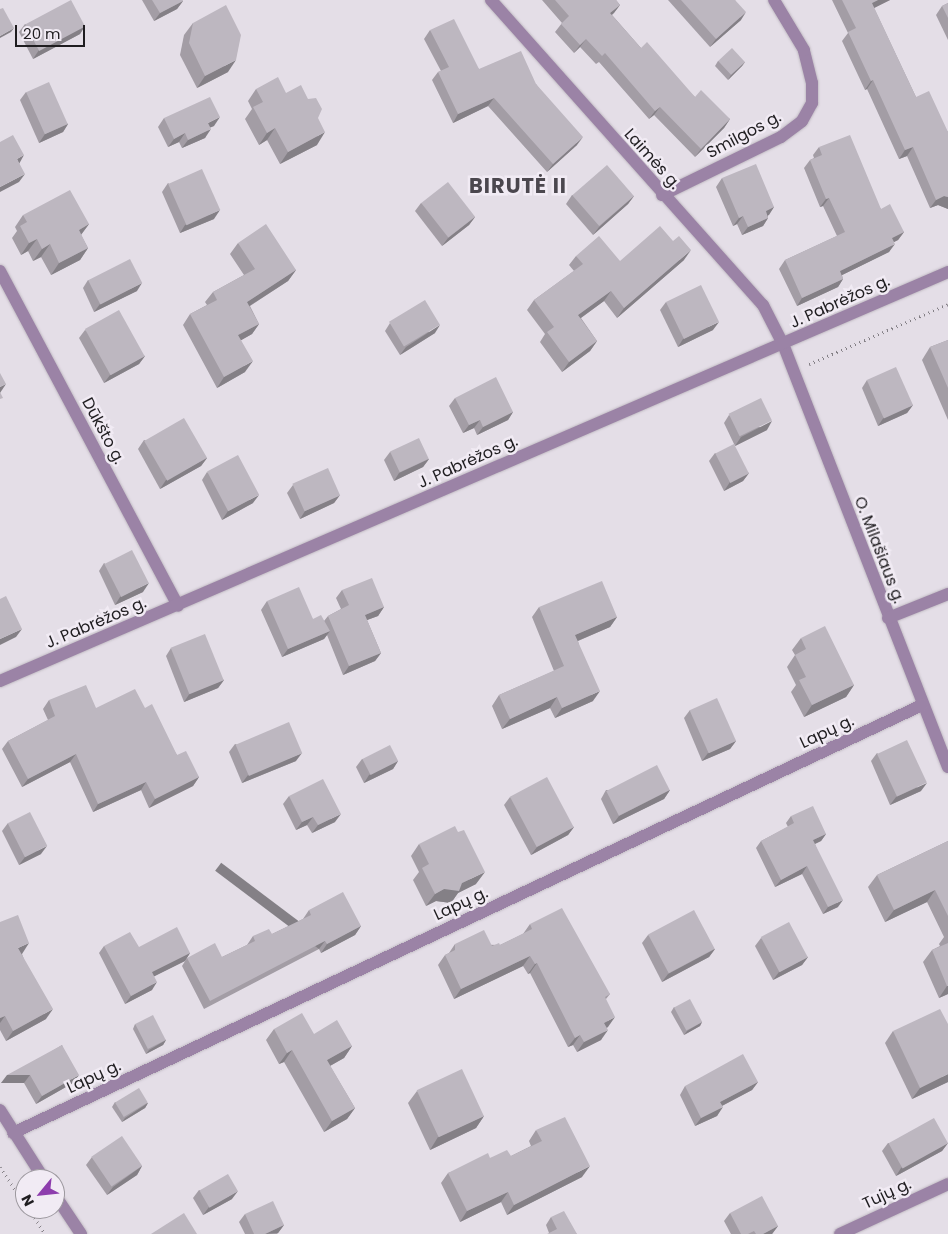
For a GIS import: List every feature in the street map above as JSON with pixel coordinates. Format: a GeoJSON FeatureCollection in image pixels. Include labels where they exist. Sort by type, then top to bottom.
{"type":"FeatureCollection","features":[{"type":"Feature","properties":{"kind":"street","name":"Laimės g."},"geometry":{"type":"LineString","coordinates":[[491,0],[762,305],[783,344]]}},
{"type":"Feature","properties":{"kind":"street","name":"Smilgos g."},"geometry":{"type":"LineString","coordinates":[[662,194],[781,137],[802,121],[812,103],[812,83],[804,50],[774,0]]}},
{"type":"Feature","properties":{"kind":"street","name":"Dūkšto g."},"geometry":{"type":"LineString","coordinates":[[0,271],[178,606]]}},
{"type":"Feature","properties":{"kind":"street","name":"J. Pabrėžos g."},"geometry":{"type":"LineString","coordinates":[[0,681],[178,606],[948,272]]}},
{"type":"Feature","properties":{"kind":"street","name":"O. Milašiaus g."},"geometry":{"type":"LineString","coordinates":[[783,344],[888,618],[948,767]]}},
{"type":"Feature","properties":{"kind":"street"},"geometry":{"type":"LineString","coordinates":[[888,618],[948,594]]}},
{"type":"Feature","properties":{"kind":"street","name":"Lapų g."},"geometry":{"type":"LineString","coordinates":[[13,1133],[922,705]]}},
{"type":"Feature","properties":{"kind":"street"},"geometry":{"type":"LineString","coordinates":[[0,1110],[37,1169]]}},
{"type":"Feature","properties":{"kind":"street","name":"Tujų g."},"geometry":{"type":"LineString","coordinates":[[840,1234],[948,1184]]}},
{"type":"Feature","properties":{"kind":"street"},"geometry":{"type":"LineString","coordinates":[[65,1210],[81,1234]]}},
{"type":"Feature","properties":{"kind":"path"},"geometry":{"type":"LineString","coordinates":[[792,371],[948,304]]}},
{"type":"Feature","properties":{"kind":"path"},"geometry":{"type":"LineString","coordinates":[[0,1167],[15,1189]]}},
{"type":"Feature","properties":{"kind":"path"},"geometry":{"type":"LineString","coordinates":[[35,1219],[45,1234]]}},
{"type":"Feature","properties":{"kind":"building"},"geometry":{"type":"Polygon","coordinates":[[[71,0],[85,26],[39,51],[25,24],[71,0]]]}},
{"type":"Feature","properties":{"kind":"building"},"geometry":{"type":"Polygon","coordinates":[[[152,0],[182,0],[183,1],[160,13],[152,0]]]}},
{"type":"Feature","properties":{"kind":"building"},"geometry":{"type":"Polygon","coordinates":[[[555,0],[616,0],[620,5],[610,13],[641,48],[647,42],[695,97],[701,90],[730,119],[701,149],[660,107],[655,111],[605,53],[602,56],[586,39],[580,45],[561,24],[569,16],[555,0]]]}},
{"type":"Feature","properties":{"kind":"building"},"geometry":{"type":"Polygon","coordinates":[[[681,0],[735,0],[746,12],[716,39],[681,0]]]}},
{"type":"Feature","properties":{"kind":"building"},"geometry":{"type":"Polygon","coordinates":[[[842,0],[878,0],[872,3],[916,97],[929,91],[948,132],[948,197],[944,196],[936,200],[913,147],[905,150],[873,80],[871,81],[848,32],[856,28],[842,0]]]}},
{"type":"Feature","properties":{"kind":"building"},"geometry":{"type":"Polygon","coordinates":[[[948,3],[948,18],[942,6],[948,3]]]}},
{"type":"Feature","properties":{"kind":"building"},"geometry":{"type":"Polygon","coordinates":[[[226,5],[241,35],[236,60],[205,76],[189,43],[193,23],[226,5]]]}},
{"type":"Feature","properties":{"kind":"building"},"geometry":{"type":"Polygon","coordinates":[[[3,8],[14,28],[0,36],[0,9],[3,8]]]}},
{"type":"Feature","properties":{"kind":"building"},"geometry":{"type":"Polygon","coordinates":[[[454,19],[479,69],[521,51],[536,84],[583,137],[553,164],[494,98],[458,114],[438,72],[449,67],[430,30],[454,19]]]}},
{"type":"Feature","properties":{"kind":"building"},"geometry":{"type":"Polygon","coordinates":[[[732,48],[745,62],[731,75],[718,61],[732,48]]]}},
{"type":"Feature","properties":{"kind":"building"},"geometry":{"type":"Polygon","coordinates":[[[278,77],[286,93],[301,85],[308,99],[316,98],[322,109],[318,118],[325,132],[288,152],[275,128],[267,133],[253,107],[263,102],[256,89],[278,77]]]}},
{"type":"Feature","properties":{"kind":"building"},"geometry":{"type":"Polygon","coordinates":[[[49,82],[68,124],[45,134],[26,92],[49,82]]]}},
{"type":"Feature","properties":{"kind":"building"},"geometry":{"type":"Polygon","coordinates":[[[210,97],[220,117],[208,123],[211,129],[188,140],[185,133],[174,139],[164,118],[210,97]]]}},
{"type":"Feature","properties":{"kind":"building"},"geometry":{"type":"Polygon","coordinates":[[[13,135],[24,155],[17,159],[25,174],[0,187],[0,142],[13,135]]]}},
{"type":"Feature","properties":{"kind":"building"},"geometry":{"type":"Polygon","coordinates":[[[850,135],[881,209],[890,204],[904,232],[892,238],[895,244],[840,271],[843,279],[802,298],[785,260],[845,232],[829,198],[826,199],[810,160],[822,155],[819,147],[850,135]]]}},
{"type":"Feature","properties":{"kind":"building"},"geometry":{"type":"Polygon","coordinates":[[[756,164],[774,207],[766,211],[768,218],[748,227],[743,216],[739,218],[722,178],[756,164]]]}},
{"type":"Feature","properties":{"kind":"building"},"geometry":{"type":"Polygon","coordinates":[[[607,165],[634,196],[599,226],[572,195],[607,165]]]}},
{"type":"Feature","properties":{"kind":"building"},"geometry":{"type":"Polygon","coordinates":[[[202,169],[220,210],[187,225],[168,184],[202,169]]]}},
{"type":"Feature","properties":{"kind":"building"},"geometry":{"type":"Polygon","coordinates":[[[448,182],[475,217],[448,238],[421,203],[448,182]]]}},
{"type":"Feature","properties":{"kind":"building"},"geometry":{"type":"Polygon","coordinates":[[[70,190],[89,224],[79,230],[88,248],[59,263],[50,244],[42,249],[37,239],[29,243],[20,226],[27,222],[23,215],[70,190]]]}},
{"type":"Feature","properties":{"kind":"building"},"geometry":{"type":"Polygon","coordinates":[[[266,224],[296,270],[247,302],[259,324],[238,335],[253,361],[224,377],[190,314],[217,300],[213,292],[255,269],[238,243],[266,224]]]}},
{"type":"Feature","properties":{"kind":"building"},"geometry":{"type":"Polygon","coordinates":[[[660,226],[673,241],[679,236],[691,250],[624,308],[611,291],[578,315],[597,341],[569,362],[547,332],[554,327],[534,300],[583,264],[576,256],[599,236],[620,261],[660,226]]]}},
{"type":"Feature","properties":{"kind":"building"},"geometry":{"type":"Polygon","coordinates":[[[130,259],[142,283],[100,304],[88,280],[130,259]]]}},
{"type":"Feature","properties":{"kind":"building"},"geometry":{"type":"Polygon","coordinates":[[[701,285],[719,322],[684,339],[666,302],[701,285]]]}},
{"type":"Feature","properties":{"kind":"building"},"geometry":{"type":"Polygon","coordinates":[[[425,300],[440,325],[404,346],[389,322],[425,300]]]}},
{"type":"Feature","properties":{"kind":"building"},"geometry":{"type":"Polygon","coordinates":[[[119,310],[145,356],[111,375],[85,329],[119,310]]]}},
{"type":"Feature","properties":{"kind":"building"},"geometry":{"type":"Polygon","coordinates":[[[948,340],[948,388],[930,347],[948,340]]]}},
{"type":"Feature","properties":{"kind":"building"},"geometry":{"type":"Polygon","coordinates":[[[896,367],[913,405],[884,418],[867,380],[896,367]]]}},
{"type":"Feature","properties":{"kind":"building"},"geometry":{"type":"Polygon","coordinates":[[[0,373],[6,384],[0,387],[0,373]]]}},
{"type":"Feature","properties":{"kind":"building"},"geometry":{"type":"Polygon","coordinates":[[[496,377],[513,412],[483,427],[480,420],[469,425],[455,398],[496,377]]]}},
{"type":"Feature","properties":{"kind":"building"},"geometry":{"type":"Polygon","coordinates":[[[761,398],[772,420],[740,436],[729,414],[761,398]]]}},
{"type":"Feature","properties":{"kind":"building"},"geometry":{"type":"Polygon","coordinates":[[[184,418],[207,458],[167,481],[144,441],[184,418]]]}},
{"type":"Feature","properties":{"kind":"building"},"geometry":{"type":"Polygon","coordinates":[[[419,438],[429,459],[400,472],[390,452],[419,438]]]}},
{"type":"Feature","properties":{"kind":"building"},"geometry":{"type":"Polygon","coordinates":[[[734,444],[749,473],[730,483],[715,454],[734,444]]]}},
{"type":"Feature","properties":{"kind":"building"},"geometry":{"type":"Polygon","coordinates":[[[238,455],[259,495],[228,511],[207,471],[238,455]]]}},
{"type":"Feature","properties":{"kind":"building"},"geometry":{"type":"Polygon","coordinates":[[[328,468],[340,495],[305,511],[292,484],[328,468]]]}},
{"type":"Feature","properties":{"kind":"building"},"geometry":{"type":"Polygon","coordinates":[[[132,550],[149,583],[121,597],[104,564],[132,550]]]}},
{"type":"Feature","properties":{"kind":"building"},"geometry":{"type":"Polygon","coordinates":[[[372,578],[384,607],[365,615],[381,653],[349,666],[328,616],[349,605],[342,590],[372,578]]]}},
{"type":"Feature","properties":{"kind":"building"},"geometry":{"type":"Polygon","coordinates":[[[602,581],[617,617],[575,635],[600,691],[562,708],[557,697],[510,719],[499,695],[564,666],[539,607],[602,581]]]}},
{"type":"Feature","properties":{"kind":"building"},"geometry":{"type":"Polygon","coordinates":[[[299,587],[313,619],[321,615],[330,631],[288,649],[267,601],[299,587]]]}},
{"type":"Feature","properties":{"kind":"building"},"geometry":{"type":"Polygon","coordinates":[[[6,596],[22,629],[0,639],[0,599],[6,596]]]}},
{"type":"Feature","properties":{"kind":"building"},"geometry":{"type":"Polygon","coordinates":[[[825,626],[854,685],[812,705],[799,680],[806,677],[795,655],[806,649],[801,638],[825,626]]]}},
{"type":"Feature","properties":{"kind":"building"},"geometry":{"type":"Polygon","coordinates":[[[205,634],[224,680],[189,694],[171,648],[205,634]]]}},
{"type":"Feature","properties":{"kind":"building"},"geometry":{"type":"Polygon","coordinates":[[[86,685],[96,708],[135,689],[145,708],[152,704],[177,755],[186,751],[199,777],[155,799],[146,782],[98,804],[76,754],[28,779],[8,741],[55,716],[49,700],[86,685]]]}},
{"type":"Feature","properties":{"kind":"building"},"geometry":{"type":"Polygon","coordinates":[[[717,698],[736,741],[709,753],[690,710],[717,698]]]}},
{"type":"Feature","properties":{"kind":"building"},"geometry":{"type":"Polygon","coordinates":[[[289,722],[302,753],[249,776],[236,745],[289,722]]]}},
{"type":"Feature","properties":{"kind":"building"},"geometry":{"type":"Polygon","coordinates":[[[907,740],[927,783],[897,797],[877,754],[907,740]]]}},
{"type":"Feature","properties":{"kind":"building"},"geometry":{"type":"Polygon","coordinates":[[[390,745],[398,761],[371,775],[362,759],[390,745]]]}},
{"type":"Feature","properties":{"kind":"building"},"geometry":{"type":"Polygon","coordinates":[[[657,765],[670,790],[619,816],[606,791],[657,765]]]}},
{"type":"Feature","properties":{"kind":"building"},"geometry":{"type":"Polygon","coordinates":[[[547,777],[574,827],[537,847],[510,797],[547,777]]]}},
{"type":"Feature","properties":{"kind":"building"},"geometry":{"type":"Polygon","coordinates":[[[323,779],[341,814],[318,825],[313,817],[302,822],[289,796],[323,779]]]}},
{"type":"Feature","properties":{"kind":"building"},"geometry":{"type":"Polygon","coordinates":[[[813,806],[826,834],[813,840],[843,900],[828,907],[807,866],[781,880],[761,841],[794,823],[791,816],[813,806]]]}},
{"type":"Feature","properties":{"kind":"building"},"geometry":{"type":"Polygon","coordinates":[[[30,812],[47,846],[25,857],[8,823],[30,812]]]}},
{"type":"Feature","properties":{"kind":"building"},"geometry":{"type":"Polygon","coordinates":[[[455,826],[458,832],[464,830],[485,872],[462,883],[459,891],[444,889],[435,894],[422,868],[429,864],[419,844],[455,826]]]}},
{"type":"Feature","properties":{"kind":"building"},"geometry":{"type":"Polygon","coordinates":[[[948,841],[948,916],[935,890],[894,910],[877,875],[948,841]]]}},
{"type":"Feature","properties":{"kind":"building"},"geometry":{"type":"Polygon","coordinates":[[[343,892],[361,926],[327,944],[325,941],[210,1001],[187,958],[215,943],[222,957],[255,941],[253,936],[269,929],[272,934],[311,915],[309,910],[343,892]]]}},
{"type":"Feature","properties":{"kind":"building"},"geometry":{"type":"Polygon","coordinates":[[[562,908],[610,994],[605,997],[615,1017],[604,1023],[608,1030],[584,1042],[580,1035],[575,1038],[537,963],[535,964],[530,956],[461,989],[445,955],[455,950],[455,944],[484,930],[492,946],[499,943],[500,945],[532,929],[530,924],[562,908]]]}},
{"type":"Feature","properties":{"kind":"building"},"geometry":{"type":"Polygon","coordinates":[[[694,910],[715,949],[669,973],[648,934],[694,910]]]}},
{"type":"Feature","properties":{"kind":"building"},"geometry":{"type":"Polygon","coordinates":[[[18,915],[29,943],[18,948],[53,1009],[13,1031],[5,1016],[0,1018],[0,922],[18,915]]]}},
{"type":"Feature","properties":{"kind":"building"},"geometry":{"type":"Polygon","coordinates":[[[789,922],[808,957],[780,972],[761,937],[789,922]]]}},
{"type":"Feature","properties":{"kind":"building"},"geometry":{"type":"Polygon","coordinates":[[[177,927],[190,953],[152,972],[157,982],[131,996],[104,946],[130,932],[139,947],[177,927]]]}},
{"type":"Feature","properties":{"kind":"building"},"geometry":{"type":"Polygon","coordinates":[[[948,943],[948,986],[947,986],[932,950],[948,943]]]}},
{"type":"Feature","properties":{"kind":"building"},"geometry":{"type":"Polygon","coordinates":[[[690,999],[702,1022],[686,1030],[674,1007],[690,999]]]}},
{"type":"Feature","properties":{"kind":"building"},"geometry":{"type":"Polygon","coordinates":[[[940,1009],[948,1024],[948,1074],[920,1088],[893,1031],[940,1009]]]}},
{"type":"Feature","properties":{"kind":"building"},"geometry":{"type":"Polygon","coordinates":[[[302,1013],[314,1034],[337,1020],[352,1046],[327,1060],[355,1108],[332,1121],[292,1050],[287,1053],[274,1029],[302,1013]]]}},
{"type":"Feature","properties":{"kind":"building"},"geometry":{"type":"Polygon","coordinates":[[[153,1015],[166,1040],[148,1049],[135,1024],[153,1015]]]}},
{"type":"Feature","properties":{"kind":"building"},"geometry":{"type":"Polygon","coordinates":[[[62,1045],[79,1075],[42,1096],[30,1075],[7,1075],[62,1045]]]}},
{"type":"Feature","properties":{"kind":"building"},"geometry":{"type":"Polygon","coordinates":[[[743,1054],[758,1082],[720,1102],[723,1107],[701,1118],[685,1086],[743,1054]]]}},
{"type":"Feature","properties":{"kind":"building"},"geometry":{"type":"Polygon","coordinates":[[[462,1069],[484,1116],[439,1137],[417,1090],[462,1069]]]}},
{"type":"Feature","properties":{"kind":"building"},"geometry":{"type":"Polygon","coordinates":[[[139,1088],[148,1103],[124,1117],[115,1102],[139,1088]]]}},
{"type":"Feature","properties":{"kind":"building"},"geometry":{"type":"Polygon","coordinates":[[[565,1117],[590,1166],[514,1205],[508,1192],[467,1211],[448,1173],[488,1153],[490,1158],[507,1150],[511,1156],[542,1141],[536,1130],[565,1117]]]}},
{"type":"Feature","properties":{"kind":"building"},"geometry":{"type":"Polygon","coordinates":[[[934,1118],[948,1143],[903,1169],[889,1143],[934,1118]]]}},
{"type":"Feature","properties":{"kind":"building"},"geometry":{"type":"Polygon","coordinates":[[[122,1136],[142,1166],[111,1187],[91,1157],[122,1136]]]}},
{"type":"Feature","properties":{"kind":"building"},"geometry":{"type":"Polygon","coordinates":[[[228,1174],[238,1191],[209,1208],[199,1190],[228,1174]]]}},
{"type":"Feature","properties":{"kind":"building"},"geometry":{"type":"Polygon","coordinates":[[[762,1196],[778,1226],[763,1234],[756,1234],[754,1231],[748,1234],[741,1234],[730,1213],[762,1196]]]}},
{"type":"Feature","properties":{"kind":"building"},"geometry":{"type":"Polygon","coordinates":[[[273,1201],[284,1225],[265,1234],[254,1234],[245,1214],[273,1201]]]}},
{"type":"Feature","properties":{"kind":"building"},"geometry":{"type":"Polygon","coordinates":[[[564,1211],[577,1234],[547,1234],[557,1229],[551,1217],[564,1211]]]}},
{"type":"Feature","properties":{"kind":"building"},"geometry":{"type":"Polygon","coordinates":[[[184,1213],[197,1234],[151,1234],[184,1213]]]}},
{"type":"Feature","properties":{"kind":"district","name":"BIRUTĖ II"},"geometry":{"type":"Point","coordinates":[518,186]}}]}
